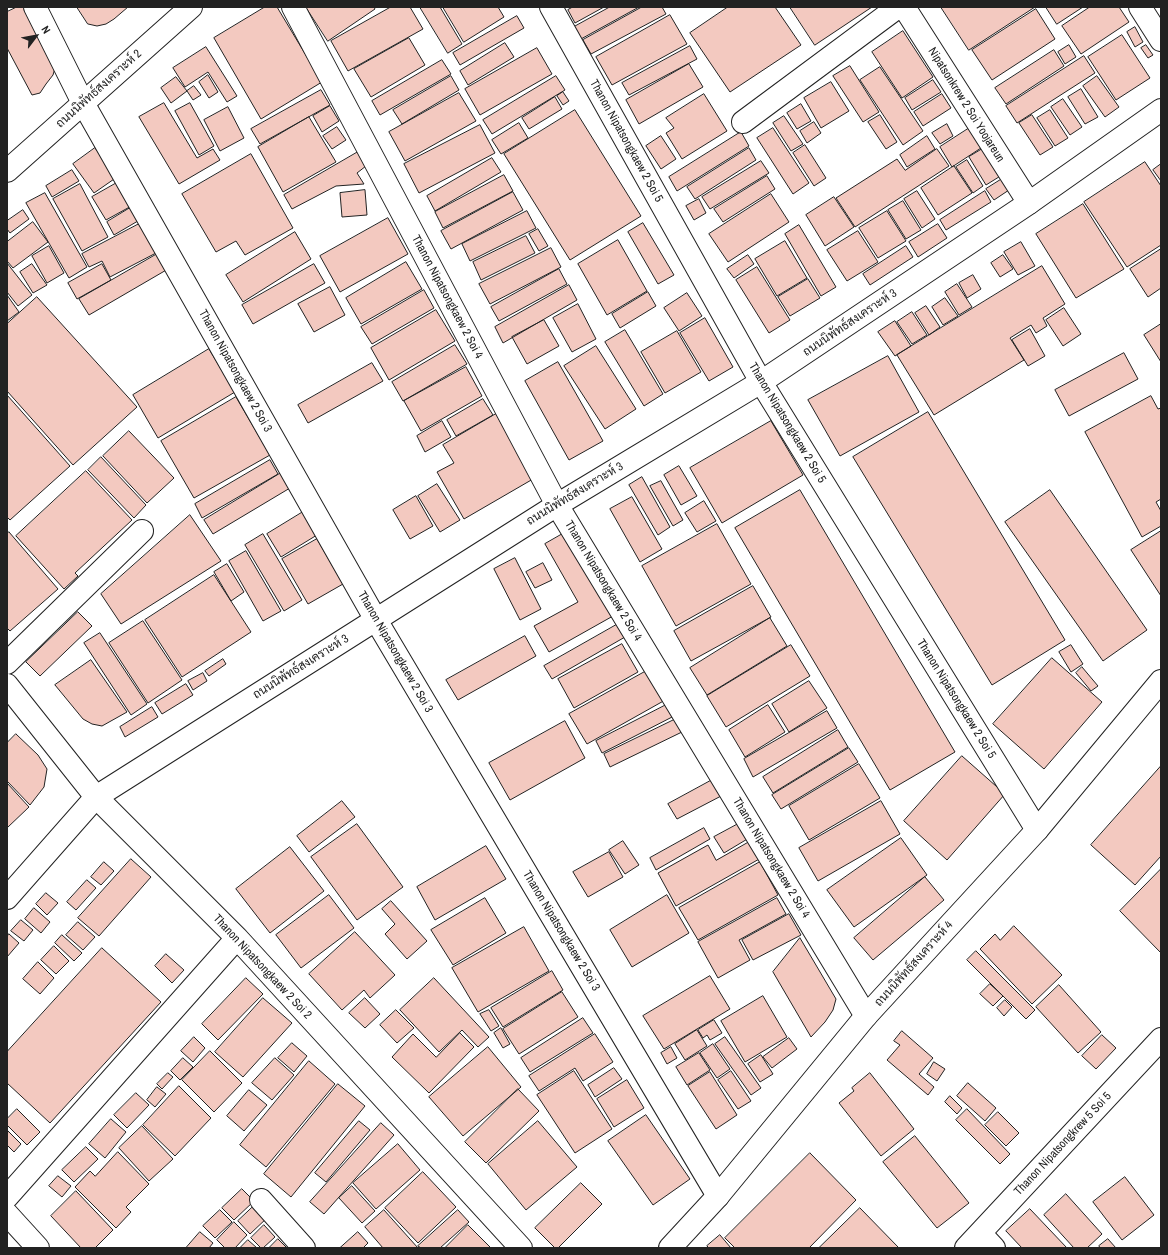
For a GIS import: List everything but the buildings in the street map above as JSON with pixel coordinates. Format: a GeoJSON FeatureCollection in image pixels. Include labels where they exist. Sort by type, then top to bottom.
{"type":"FeatureCollection","features":[{"type":"Feature","properties":{"kind":"street","name":"Thanon Nipatsongkaew 2 Soi 3"},"geometry":{"type":"LineString","coordinates":[[36,7],[83,103],[376,620],[718,1196]]}},
{"type":"Feature","properties":{"kind":"street","name":"ถนนนิพัทธ์สงเคราะห์ 2"},"geometry":{"type":"LineString","coordinates":[[7,171],[191,7]]}},
{"type":"Feature","properties":{"kind":"street","name":"Thanon Nipatsongkaew 2 Soi 4"},"geometry":{"type":"LineString","coordinates":[[293,7],[557,505],[866,1016]]}},
{"type":"Feature","properties":{"kind":"street","name":"Thanon Nipatsongkaew 2 Soi 5"},"geometry":{"type":"LineString","coordinates":[[551,7],[761,382],[1037,830]]}},
{"type":"Feature","properties":{"kind":"street"},"geometry":{"type":"LineString","coordinates":[[744,122],[898,7]]}},
{"type":"Feature","properties":{"kind":"street","name":"Nipatsonkrew 2 Soi Yoojareun"},"geometry":{"type":"LineString","coordinates":[[904,7],[1029,203]]}},
{"type":"Feature","properties":{"kind":"street"},"geometry":{"type":"LineString","coordinates":[[1140,7],[1161,40]]}},
{"type":"Feature","properties":{"kind":"street","name":"ถนนนิพัทธ์สงเคราะห์ 3"},"geometry":{"type":"LineString","coordinates":[[7,898],[96,797],[557,505],[761,382],[1029,203],[1161,110]]}},
{"type":"Feature","properties":{"kind":"street"},"geometry":{"type":"LineString","coordinates":[[7,663],[142,531]]}},
{"type":"Feature","properties":{"kind":"street","name":"ถนนนิพัทธ์สงเคราะห์ 4"},"geometry":{"type":"LineString","coordinates":[[670,1248],[718,1196],[866,1016],[1037,830],[1161,681]]}},
{"type":"Feature","properties":{"kind":"street","name":"Thanon Nipatsongkaew 2 Soi 2"},"geometry":{"type":"LineString","coordinates":[[7,684],[96,797],[237,938],[521,1248]]}},
{"type":"Feature","properties":{"kind":"street"},"geometry":{"type":"LineString","coordinates":[[7,1197],[237,938]]}},
{"type":"Feature","properties":{"kind":"street","name":"Thanon Nipatsongkrew 5 Soi 5"},"geometry":{"type":"LineString","coordinates":[[980,1243],[1161,1039]]}},
{"type":"Feature","properties":{"kind":"street"},"geometry":{"type":"LineString","coordinates":[[261,1200],[304,1248]]}},
{"type":"Feature","properties":{"kind":"street"},"geometry":{"type":"LineString","coordinates":[[7,1214],[38,1248]]}}]}
